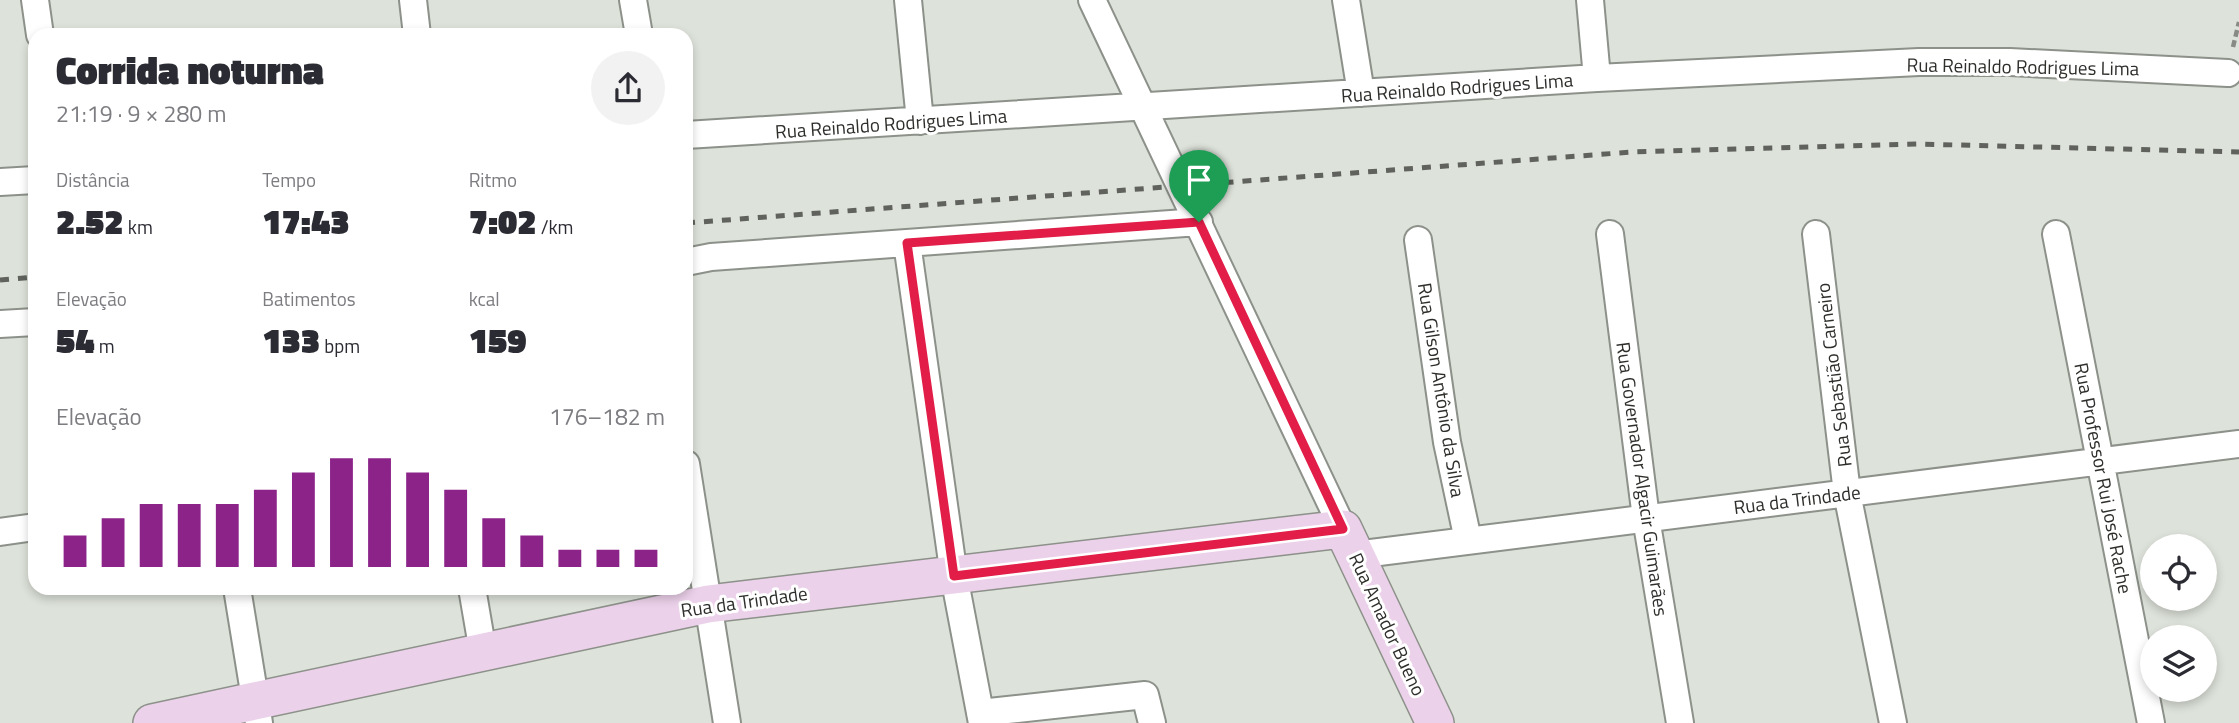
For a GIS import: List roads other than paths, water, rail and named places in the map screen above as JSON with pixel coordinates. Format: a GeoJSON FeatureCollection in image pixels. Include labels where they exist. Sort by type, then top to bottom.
{"type":"FeatureCollection","features":[{"type":"Feature","properties":{"kind":"main road","name":"Rua da Trindade"},"geometry":{"type":"LineString","coordinates":[[152,723],[257,712],[483,652],[708,604],[954,576],[1349,542]]}},
{"type":"Feature","properties":{"kind":"main road","name":"Rua Amador Bueno"},"geometry":{"type":"LineString","coordinates":[[1349,542],[1435,723]]}},
{"type":"Feature","properties":{"kind":"street"},"geometry":{"type":"LineString","coordinates":[[35,0],[39,28]]}},
{"type":"Feature","properties":{"kind":"street"},"geometry":{"type":"LineString","coordinates":[[413,0],[417,28]]}},
{"type":"Feature","properties":{"kind":"street"},"geometry":{"type":"LineString","coordinates":[[633,0],[638,28]]}},
{"type":"Feature","properties":{"kind":"street"},"geometry":{"type":"LineString","coordinates":[[908,0],[920,121]]}},
{"type":"Feature","properties":{"kind":"street","name":"Rua Amador Bueno"},"geometry":{"type":"LineString","coordinates":[[1092,0],[1349,542]]}},
{"type":"Feature","properties":{"kind":"street"},"geometry":{"type":"LineString","coordinates":[[1346,0],[1361,93]]}},
{"type":"Feature","properties":{"kind":"street"},"geometry":{"type":"LineString","coordinates":[[1590,0],[1597,78]]}},
{"type":"Feature","properties":{"kind":"street","name":"Rua Reinaldo Rodrigues Lima"},"geometry":{"type":"LineString","coordinates":[[693,135],[1597,78],[1919,62],[2034,62],[2228,73]]}},
{"type":"Feature","properties":{"kind":"street"},"geometry":{"type":"LineString","coordinates":[[0,182],[28,180]]}},
{"type":"Feature","properties":{"kind":"street"},"geometry":{"type":"LineString","coordinates":[[693,261],[711,257],[1199,222]]}},
{"type":"Feature","properties":{"kind":"street","name":"Rua Governador Algacir Guimarães"},"geometry":{"type":"LineString","coordinates":[[1610,234],[1646,518],[1680,723]]}},
{"type":"Feature","properties":{"kind":"street","name":"Rua Sebastião Carneiro"},"geometry":{"type":"LineString","coordinates":[[1816,234],[1847,493],[1893,723]]}},
{"type":"Feature","properties":{"kind":"street","name":"Rua Professor Rui José Rache"},"geometry":{"type":"LineString","coordinates":[[2056,234],[2151,723]]}},
{"type":"Feature","properties":{"kind":"street","name":"Rua Gilson Antônio da Silva"},"geometry":{"type":"LineString","coordinates":[[1418,240],[1447,442],[1468,540]]}},
{"type":"Feature","properties":{"kind":"street"},"geometry":{"type":"LineString","coordinates":[[907,243],[954,576],[981,718],[1145,695],[1152,723]]}},
{"type":"Feature","properties":{"kind":"street"},"geometry":{"type":"LineString","coordinates":[[0,324],[28,322]]}},
{"type":"Feature","properties":{"kind":"street","name":"Rua da Trindade"},"geometry":{"type":"LineString","coordinates":[[1349,542],[1468,540],[2239,444]]}},
{"type":"Feature","properties":{"kind":"street"},"geometry":{"type":"LineString","coordinates":[[693,509],[727,723]]}},
{"type":"Feature","properties":{"kind":"street"},"geometry":{"type":"LineString","coordinates":[[0,532],[28,528]]}},
{"type":"Feature","properties":{"kind":"street"},"geometry":{"type":"LineString","coordinates":[[238,595],[257,712]]}},
{"type":"Feature","properties":{"kind":"street"},"geometry":{"type":"LineString","coordinates":[[473,595],[483,652]]}},
{"type":"Feature","properties":{"kind":"railway"},"geometry":{"type":"LineString","coordinates":[[693,222],[1632,152],[1917,144],[2239,152]]}},
{"type":"Feature","properties":{"kind":"railway"},"geometry":{"type":"LineString","coordinates":[[0,280],[28,278]]}}]}
